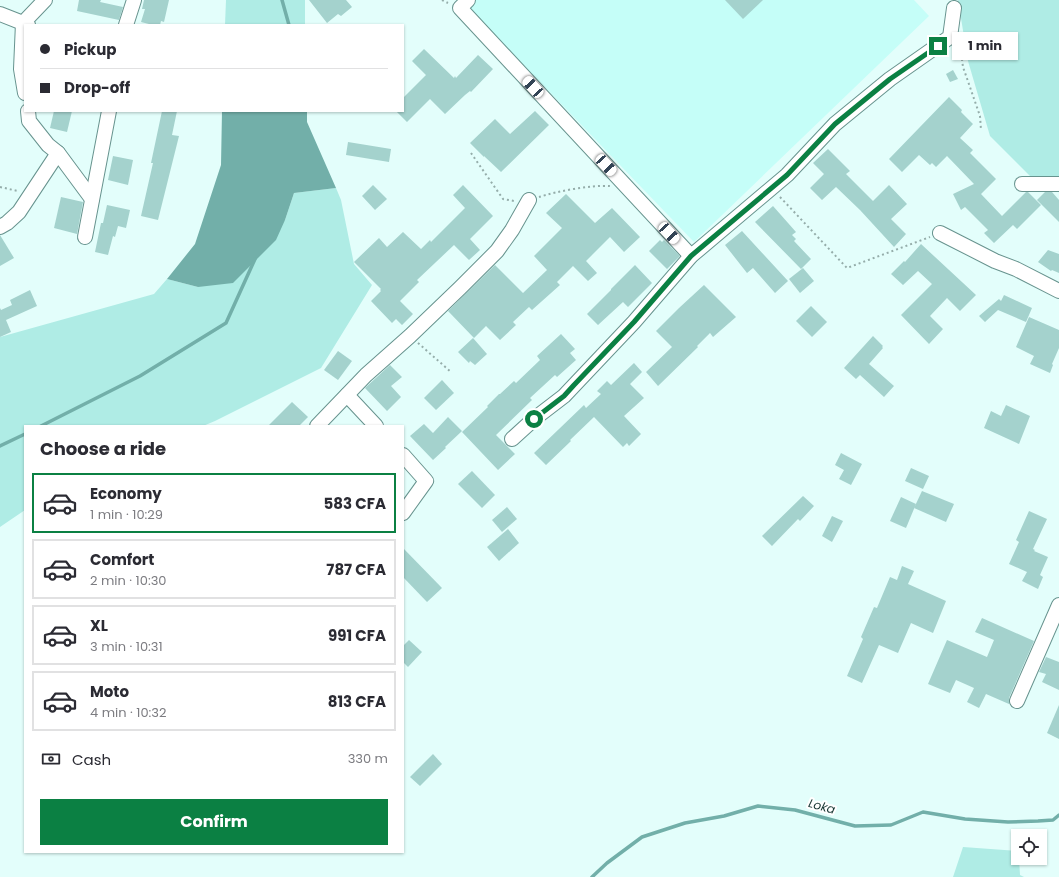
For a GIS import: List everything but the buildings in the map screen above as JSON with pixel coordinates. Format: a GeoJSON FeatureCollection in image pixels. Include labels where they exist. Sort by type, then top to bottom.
{"type":"FeatureCollection","features":[{"type":"Feature","properties":{"kind":"street"},"geometry":{"type":"LineString","coordinates":[[0,14],[26,24],[45,0]]}},
{"type":"Feature","properties":{"kind":"street"},"geometry":{"type":"LineString","coordinates":[[126,24],[134,0]]}},
{"type":"Feature","properties":{"kind":"street"},"geometry":{"type":"LineString","coordinates":[[468,0],[460,8],[691,256]]}},
{"type":"Feature","properties":{"kind":"street"},"geometry":{"type":"LineString","coordinates":[[512,439],[534,419],[564,396],[634,322],[691,256],[787,175],[835,124],[890,79],[950,37],[954,8]]}},
{"type":"Feature","properties":{"kind":"street"},"geometry":{"type":"LineString","coordinates":[[24,46],[22,69],[24,85]]}},
{"type":"Feature","properties":{"kind":"street"},"geometry":{"type":"LineString","coordinates":[[28,112],[29,121],[48,145],[58,153],[92,198]]}},
{"type":"Feature","properties":{"kind":"street"},"geometry":{"type":"LineString","coordinates":[[85,237],[109,112]]}},
{"type":"Feature","properties":{"kind":"street"},"geometry":{"type":"LineString","coordinates":[[0,227],[19,212],[58,153]]}},
{"type":"Feature","properties":{"kind":"street"},"geometry":{"type":"LineString","coordinates":[[1022,184],[1059,184]]}},
{"type":"Feature","properties":{"kind":"street"},"geometry":{"type":"LineString","coordinates":[[318,425],[366,375],[410,336],[497,251],[512,230],[529,200]]}},
{"type":"Feature","properties":{"kind":"street"},"geometry":{"type":"LineString","coordinates":[[940,233],[1059,291]]}},
{"type":"Feature","properties":{"kind":"street"},"geometry":{"type":"LineString","coordinates":[[347,395],[375,425]]}},
{"type":"Feature","properties":{"kind":"street"},"geometry":{"type":"LineString","coordinates":[[404,457],[426,481],[404,512]]}},
{"type":"Feature","properties":{"kind":"street"},"geometry":{"type":"LineString","coordinates":[[1017,701],[1059,605]]}},
{"type":"Feature","properties":{"kind":"path"},"geometry":{"type":"LineString","coordinates":[[959,38],[964,67],[980,116],[981,130]]}},
{"type":"Feature","properties":{"kind":"path"},"geometry":{"type":"LineString","coordinates":[[471,153],[503,199],[517,202],[549,194],[599,186],[626,187]]}},
{"type":"Feature","properties":{"kind":"path"},"geometry":{"type":"LineString","coordinates":[[0,187],[31,195]]}},
{"type":"Feature","properties":{"kind":"path"},"geometry":{"type":"LineString","coordinates":[[772,188],[847,268],[940,233]]}},
{"type":"Feature","properties":{"kind":"path"},"geometry":{"type":"LineString","coordinates":[[410,336],[451,372]]}},
{"type":"Feature","properties":{"kind":"shaded area"},"geometry":{"type":"Polygon","coordinates":[[[226,0],[305,0],[305,24],[225,24],[226,0]]]}},
{"type":"Feature","properties":{"kind":"shaded area"},"geometry":{"type":"Polygon","coordinates":[[[472,0],[914,0],[929,16],[694,242],[467,6],[472,0]]]}},
{"type":"Feature","properties":{"kind":"shaded area"},"geometry":{"type":"Polygon","coordinates":[[[958,0],[1059,0],[1059,176],[1031,177],[990,136],[968,61],[958,0]]]}},
{"type":"Feature","properties":{"kind":"shaded area"},"geometry":{"type":"Polygon","coordinates":[[[222,112],[307,112],[307,122],[336,188],[294,193],[285,220],[276,240],[233,283],[198,287],[167,279],[195,244],[221,165],[222,112]]]}},
{"type":"Feature","properties":{"kind":"shaded area"},"geometry":{"type":"Polygon","coordinates":[[[336,188],[341,200],[354,264],[372,285],[321,368],[205,425],[24,425],[24,511],[0,527],[0,337],[154,294],[167,279],[198,287],[285,220],[294,193],[336,188]]]}},
{"type":"Feature","properties":{"kind":"shaded area"},"geometry":{"type":"Polygon","coordinates":[[[963,847],[1011,850],[1011,865],[1019,865],[1020,875],[1024,877],[953,877],[963,847]]]}},
{"type":"Feature","properties":{"kind":"waterway"},"geometry":{"type":"LineString","coordinates":[[282,0],[289,24]]}},
{"type":"Feature","properties":{"kind":"waterway"},"geometry":{"type":"LineString","coordinates":[[43,425],[140,376],[226,323],[255,259]]}},
{"type":"Feature","properties":{"kind":"waterway"},"geometry":{"type":"LineString","coordinates":[[0,446],[24,434]]}},
{"type":"Feature","properties":{"kind":"waterway","name":"Loka"},"geometry":{"type":"LineString","coordinates":[[592,877],[607,863],[642,837],[685,823],[724,816],[758,806],[795,810],[855,826],[891,825],[923,812],[965,819],[1008,822],[1053,820],[1059,815]]}},
{"type":"Feature","properties":{"kind":"route"},"geometry":{"type":"LineString","coordinates":[[534,419],[564,396],[634,322],[691,256],[787,175],[835,124],[890,79],[938,46]]}}]}
